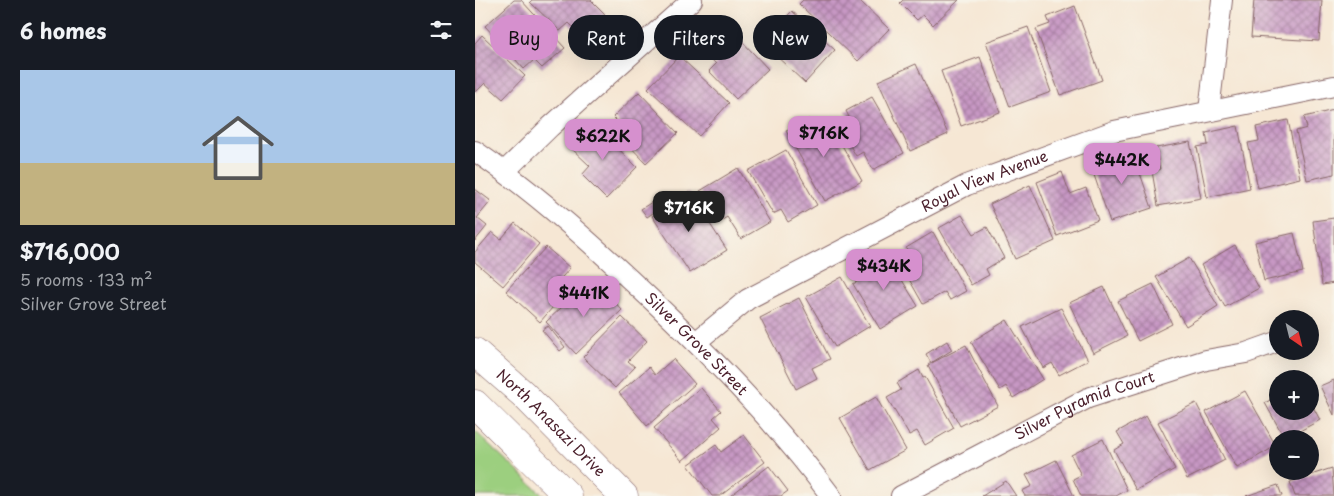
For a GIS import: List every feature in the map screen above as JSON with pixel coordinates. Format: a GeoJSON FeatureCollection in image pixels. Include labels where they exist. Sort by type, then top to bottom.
{"type":"FeatureCollection","features":[{"type":"Feature","properties":{"kind":"main road","name":"North Anasazi Drive"},"geometry":{"type":"LineString","coordinates":[[475,352],[523,394],[624,496]]}},
{"type":"Feature","properties":{"kind":"main road"},"geometry":{"type":"LineString","coordinates":[[475,404],[568,496]]}},
{"type":"Feature","properties":{"kind":"street"},"geometry":{"type":"LineString","coordinates":[[505,171],[557,121],[692,0]]}},
{"type":"Feature","properties":{"kind":"street"},"geometry":{"type":"LineString","coordinates":[[1209,111],[1222,0]]}},
{"type":"Feature","properties":{"kind":"street","name":"Royal View Avenue"},"geometry":{"type":"LineString","coordinates":[[696,342],[748,299],[967,185],[1114,131],[1334,86]]}},
{"type":"Feature","properties":{"kind":"street","name":"Silver Grove Street"},"geometry":{"type":"LineString","coordinates":[[475,151],[505,171],[613,262],[696,342],[796,449],[831,496]]}},
{"type":"Feature","properties":{"kind":"street","name":"Silver Pyramid Court"},"geometry":{"type":"LineString","coordinates":[[901,496],[1088,398],[1206,360],[1246,353],[1269,345]]}},
{"type":"Feature","properties":{"kind":"green space"},"geometry":{"type":"Polygon","coordinates":[[[475,431],[544,496],[475,496],[475,431]]]}},
{"type":"Feature","properties":{"kind":"building"},"geometry":{"type":"Polygon","coordinates":[[[514,0],[521,0],[535,15],[497,15],[514,0]]]}},
{"type":"Feature","properties":{"kind":"building"},"geometry":{"type":"Polygon","coordinates":[[[532,0],[591,0],[605,14],[568,15],[568,24],[560,31],[558,29],[558,15],[543,15],[530,2],[532,0]]]}},
{"type":"Feature","properties":{"kind":"building"},"geometry":{"type":"Polygon","coordinates":[[[803,0],[859,0],[889,29],[858,61],[827,31],[827,15],[810,15],[799,4],[803,0]]]}},
{"type":"Feature","properties":{"kind":"building"},"geometry":{"type":"Polygon","coordinates":[[[903,0],[959,0],[933,25],[923,15],[917,20],[900,3],[903,0]]]}},
{"type":"Feature","properties":{"kind":"building"},"geometry":{"type":"Polygon","coordinates":[[[1254,0],[1322,0],[1319,41],[1251,37],[1254,0]]]}},
{"type":"Feature","properties":{"kind":"building"},"geometry":{"type":"Polygon","coordinates":[[[1075,6],[1102,80],[1060,95],[1036,29],[1050,24],[1047,17],[1075,6]]]}},
{"type":"Feature","properties":{"kind":"building"},"geometry":{"type":"Polygon","coordinates":[[[792,11],[796,15],[788,15],[792,11]]]}},
{"type":"Feature","properties":{"kind":"building"},"geometry":{"type":"Polygon","coordinates":[[[490,22],[490,32],[485,26],[490,22]]]}},
{"type":"Feature","properties":{"kind":"building"},"geometry":{"type":"Polygon","coordinates":[[[1028,27],[1051,92],[1010,107],[986,42],[1028,27]]]}},
{"type":"Feature","properties":{"kind":"building"},"geometry":{"type":"Polygon","coordinates":[[[482,35],[490,43],[490,60],[508,60],[525,76],[503,99],[485,83],[475,91],[475,43],[482,35]]]}},
{"type":"Feature","properties":{"kind":"building"},"geometry":{"type":"Polygon","coordinates":[[[558,40],[565,48],[558,54],[558,40]]]}},
{"type":"Feature","properties":{"kind":"building"},"geometry":{"type":"Polygon","coordinates":[[[743,42],[753,53],[753,60],[760,60],[768,69],[736,99],[709,71],[716,64],[712,60],[743,60],[743,42]]]}},
{"type":"Feature","properties":{"kind":"building"},"geometry":{"type":"Polygon","coordinates":[[[827,43],[835,50],[827,59],[827,43]]]}},
{"type":"Feature","properties":{"kind":"building"},"geometry":{"type":"Polygon","coordinates":[[[980,57],[1000,112],[961,126],[941,71],[980,57]]]}},
{"type":"Feature","properties":{"kind":"building"},"geometry":{"type":"Polygon","coordinates":[[[516,60],[534,60],[524,69],[516,60]]]}},
{"type":"Feature","properties":{"kind":"building"},"geometry":{"type":"Polygon","coordinates":[[[534,60],[551,60],[542,68],[534,60]]]}},
{"type":"Feature","properties":{"kind":"building"},"geometry":{"type":"Polygon","coordinates":[[[675,60],[683,60],[729,103],[699,136],[648,88],[675,60]]]}},
{"type":"Feature","properties":{"kind":"building"},"geometry":{"type":"Polygon","coordinates":[[[781,60],[826,60],[805,83],[781,60]]]}},
{"type":"Feature","properties":{"kind":"building"},"geometry":{"type":"Polygon","coordinates":[[[916,64],[948,134],[910,151],[878,81],[916,64]]]}},
{"type":"Feature","properties":{"kind":"building"},"geometry":{"type":"Polygon","coordinates":[[[639,92],[678,133],[646,163],[623,139],[629,133],[613,117],[639,92]]]}},
{"type":"Feature","properties":{"kind":"building"},"geometry":{"type":"Polygon","coordinates":[[[872,97],[904,153],[873,170],[863,152],[856,156],[839,126],[850,119],[846,111],[872,97]]]}},
{"type":"Feature","properties":{"kind":"building"},"geometry":{"type":"Polygon","coordinates":[[[1334,110],[1334,174],[1307,180],[1296,131],[1307,128],[1304,117],[1334,110]]]}},
{"type":"Feature","properties":{"kind":"building"},"geometry":{"type":"Polygon","coordinates":[[[809,119],[814,130],[829,122],[862,181],[825,201],[786,131],[809,119]]]}},
{"type":"Feature","properties":{"kind":"building"},"geometry":{"type":"Polygon","coordinates":[[[1288,120],[1300,178],[1258,188],[1248,143],[1259,141],[1256,127],[1288,120]]]}},
{"type":"Feature","properties":{"kind":"building"},"geometry":{"type":"Polygon","coordinates":[[[593,124],[637,167],[606,199],[582,175],[590,166],[570,147],[593,124]]]}},
{"type":"Feature","properties":{"kind":"building"},"geometry":{"type":"Polygon","coordinates":[[[1238,126],[1250,188],[1207,197],[1197,147],[1208,145],[1206,133],[1238,126]]]}},
{"type":"Feature","properties":{"kind":"building"},"geometry":{"type":"Polygon","coordinates":[[[1190,142],[1201,198],[1158,206],[1152,171],[1160,169],[1156,148],[1190,142]]]}},
{"type":"Feature","properties":{"kind":"building"},"geometry":{"type":"Polygon","coordinates":[[[1131,147],[1152,208],[1110,222],[1093,172],[1104,168],[1100,157],[1131,147]]]}},
{"type":"Feature","properties":{"kind":"building"},"geometry":{"type":"Polygon","coordinates":[[[786,150],[817,205],[788,222],[781,210],[773,214],[748,171],[786,150]]]}},
{"type":"Feature","properties":{"kind":"building"},"geometry":{"type":"Polygon","coordinates":[[[738,168],[770,222],[741,239],[727,217],[719,222],[700,191],[738,168]]]}},
{"type":"Feature","properties":{"kind":"building"},"geometry":{"type":"Polygon","coordinates":[[[1062,172],[1070,194],[1086,188],[1098,220],[1057,236],[1037,182],[1062,172]]]}},
{"type":"Feature","properties":{"kind":"building"},"geometry":{"type":"Polygon","coordinates":[[[1030,185],[1055,241],[1015,259],[990,204],[1030,185]]]}},
{"type":"Feature","properties":{"kind":"building"},"geometry":{"type":"Polygon","coordinates":[[[475,189],[491,201],[477,218],[487,226],[475,241],[475,189]]]}},
{"type":"Feature","properties":{"kind":"building"},"geometry":{"type":"Polygon","coordinates":[[[689,192],[727,250],[690,273],[652,216],[689,192]]]}},
{"type":"Feature","properties":{"kind":"building"},"geometry":{"type":"Polygon","coordinates":[[[666,193],[671,201],[647,217],[641,209],[666,193]]]}},
{"type":"Feature","properties":{"kind":"building"},"geometry":{"type":"Polygon","coordinates":[[[962,215],[974,234],[987,227],[1004,258],[986,269],[989,275],[971,285],[939,228],[962,215]]]}},
{"type":"Feature","properties":{"kind":"building"},"geometry":{"type":"Polygon","coordinates":[[[1334,218],[1334,283],[1322,285],[1313,221],[1334,218]]]}},
{"type":"Feature","properties":{"kind":"building"},"geometry":{"type":"Polygon","coordinates":[[[515,223],[539,244],[503,286],[475,262],[475,252],[492,232],[501,239],[515,223]]]}},
{"type":"Feature","properties":{"kind":"building"},"geometry":{"type":"Polygon","coordinates":[[[933,232],[966,291],[950,300],[945,292],[923,304],[901,265],[912,259],[906,248],[933,232]]]}},
{"type":"Feature","properties":{"kind":"building"},"geometry":{"type":"Polygon","coordinates":[[[1294,233],[1303,272],[1264,281],[1255,242],[1294,233]]]}},
{"type":"Feature","properties":{"kind":"building"},"geometry":{"type":"Polygon","coordinates":[[[1235,245],[1259,288],[1225,307],[1201,265],[1235,245]]]}},
{"type":"Feature","properties":{"kind":"building"},"geometry":{"type":"Polygon","coordinates":[[[546,247],[570,268],[556,284],[565,293],[540,322],[506,291],[546,247]]]}},
{"type":"Feature","properties":{"kind":"building"},"geometry":{"type":"Polygon","coordinates":[[[884,251],[918,306],[880,329],[853,284],[864,278],[857,268],[884,251]]]}},
{"type":"Feature","properties":{"kind":"building"},"geometry":{"type":"Polygon","coordinates":[[[1189,258],[1218,306],[1186,326],[1156,277],[1189,258]]]}},
{"type":"Feature","properties":{"kind":"building"},"geometry":{"type":"Polygon","coordinates":[[[842,277],[870,326],[835,347],[806,297],[842,277]]]}},
{"type":"Feature","properties":{"kind":"building"},"geometry":{"type":"Polygon","coordinates":[[[1153,284],[1172,324],[1138,341],[1118,301],[1153,284]]]}},
{"type":"Feature","properties":{"kind":"building"},"geometry":{"type":"Polygon","coordinates":[[[599,285],[622,310],[576,354],[546,322],[581,289],[588,296],[599,285]]]}},
{"type":"Feature","properties":{"kind":"building"},"geometry":{"type":"Polygon","coordinates":[[[1104,287],[1127,336],[1093,353],[1069,303],[1104,287]]]}},
{"type":"Feature","properties":{"kind":"building"},"geometry":{"type":"Polygon","coordinates":[[[799,298],[830,359],[812,368],[817,378],[796,389],[760,318],[799,298]]]}},
{"type":"Feature","properties":{"kind":"building"},"geometry":{"type":"Polygon","coordinates":[[[1061,308],[1088,360],[1059,375],[1052,363],[1043,368],[1022,327],[1061,308]]]}},
{"type":"Feature","properties":{"kind":"building"},"geometry":{"type":"Polygon","coordinates":[[[622,317],[647,341],[628,361],[635,367],[615,388],[583,357],[622,317]]]}},
{"type":"Feature","properties":{"kind":"building"},"geometry":{"type":"Polygon","coordinates":[[[1007,320],[1043,379],[1013,398],[1006,386],[1000,390],[971,342],[1007,320]]]}},
{"type":"Feature","properties":{"kind":"building"},"geometry":{"type":"Polygon","coordinates":[[[548,326],[565,347],[560,351],[542,330],[548,326]]]}},
{"type":"Feature","properties":{"kind":"building"},"geometry":{"type":"Polygon","coordinates":[[[947,341],[952,350],[931,363],[926,354],[947,341]]]}},
{"type":"Feature","properties":{"kind":"building"},"geometry":{"type":"Polygon","coordinates":[[[966,345],[998,406],[960,426],[928,365],[966,345]]]}},
{"type":"Feature","properties":{"kind":"building"},"geometry":{"type":"Polygon","coordinates":[[[673,359],[695,384],[647,426],[619,393],[649,367],[655,375],[673,359]]]}},
{"type":"Feature","properties":{"kind":"building"},"geometry":{"type":"Polygon","coordinates":[[[919,370],[923,378],[925,377],[954,428],[925,445],[917,431],[909,435],[887,398],[901,390],[897,383],[919,370]]]}},
{"type":"Feature","properties":{"kind":"building"},"geometry":{"type":"Polygon","coordinates":[[[1334,380],[1334,415],[1320,386],[1334,380]]]}},
{"type":"Feature","properties":{"kind":"building"},"geometry":{"type":"Polygon","coordinates":[[[701,388],[721,411],[713,418],[721,427],[682,461],[654,428],[701,388]]]}},
{"type":"Feature","properties":{"kind":"building"},"geometry":{"type":"Polygon","coordinates":[[[1245,391],[1269,434],[1269,450],[1237,468],[1206,412],[1245,391]]]}},
{"type":"Feature","properties":{"kind":"building"},"geometry":{"type":"Polygon","coordinates":[[[876,397],[906,450],[870,470],[840,418],[876,397]]]}},
{"type":"Feature","properties":{"kind":"building"},"geometry":{"type":"Polygon","coordinates":[[[1269,401],[1269,410],[1265,403],[1269,401]]]}},
{"type":"Feature","properties":{"kind":"building"},"geometry":{"type":"Polygon","coordinates":[[[1196,403],[1225,460],[1187,479],[1158,422],[1196,403]]]}},
{"type":"Feature","properties":{"kind":"building"},"geometry":{"type":"Polygon","coordinates":[[[1146,416],[1175,469],[1136,490],[1114,450],[1124,444],[1117,432],[1146,416]]]}},
{"type":"Feature","properties":{"kind":"building"},"geometry":{"type":"Polygon","coordinates":[[[1319,418],[1320,420],[1302,430],[1280,430],[1274,420],[1319,420],[1319,418]]]}},
{"type":"Feature","properties":{"kind":"building"},"geometry":{"type":"Polygon","coordinates":[[[744,435],[765,462],[720,496],[712,496],[688,465],[716,445],[721,452],[744,435]]]}},
{"type":"Feature","properties":{"kind":"building"},"geometry":{"type":"Polygon","coordinates":[[[1103,439],[1127,490],[1116,496],[1081,496],[1073,479],[1081,475],[1071,455],[1103,439]]]}},
{"type":"Feature","properties":{"kind":"building"},"geometry":{"type":"Polygon","coordinates":[[[1056,460],[1074,496],[1025,496],[1022,491],[1032,486],[1026,475],[1056,460]]]}},
{"type":"Feature","properties":{"kind":"building"},"geometry":{"type":"Polygon","coordinates":[[[769,466],[788,491],[781,496],[730,496],[769,466]]]}},
{"type":"Feature","properties":{"kind":"building"},"geometry":{"type":"Polygon","coordinates":[[[1332,468],[1334,496],[1295,496],[1290,482],[1296,480],[1319,480],[1319,472],[1332,468]]]}},
{"type":"Feature","properties":{"kind":"building"},"geometry":{"type":"Polygon","coordinates":[[[1006,481],[1016,496],[982,496],[1006,481]]]}},
{"type":"Feature","properties":{"kind":"building"},"geometry":{"type":"Polygon","coordinates":[[[1278,485],[1282,496],[1246,496],[1278,485]]]}}]}
